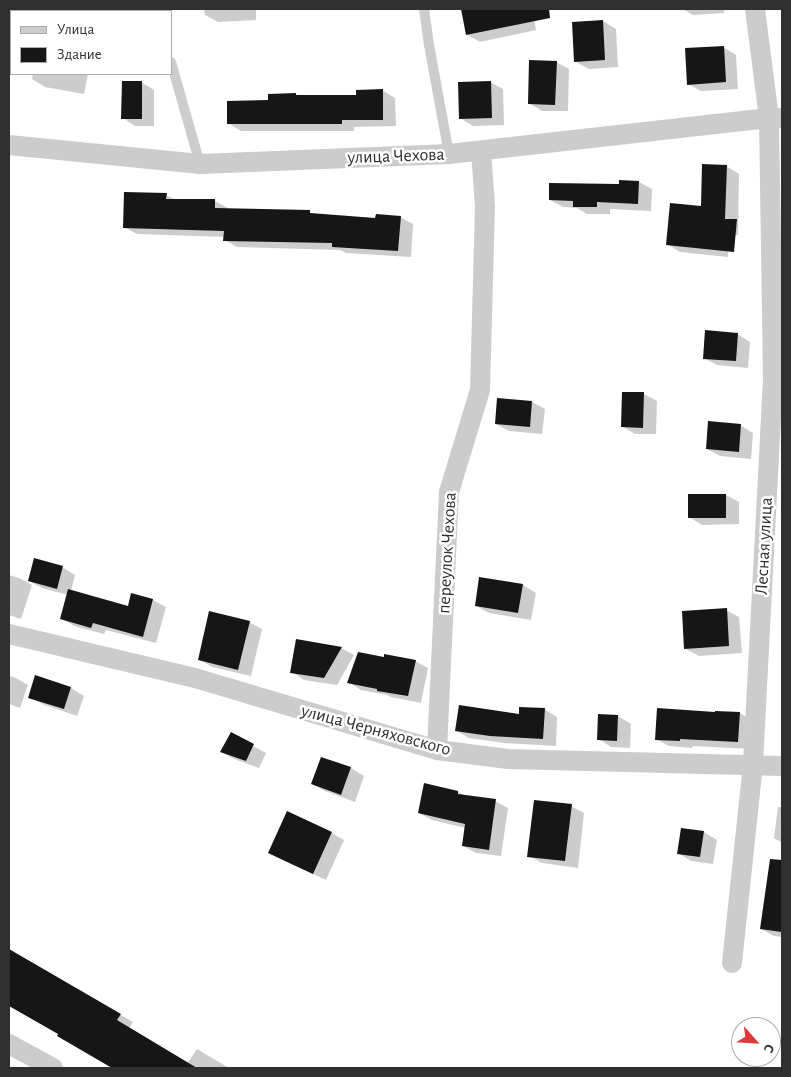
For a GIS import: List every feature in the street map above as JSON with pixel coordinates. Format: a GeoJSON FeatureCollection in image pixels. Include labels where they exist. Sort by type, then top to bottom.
{"type":"FeatureCollection","features":[{"type":"Feature","properties":{"kind":"street","name":"Лесная улица"},"geometry":{"type":"LineString","coordinates":[[732,963],[753,764],[773,379],[776,118],[755,9]]}},
{"type":"Feature","properties":{"kind":"street","name":"улица Чехова"},"geometry":{"type":"LineString","coordinates":[[9,145],[200,164],[449,154],[776,118]]}},
{"type":"Feature","properties":{"kind":"street","name":"переулок Чехова"},"geometry":{"type":"LineString","coordinates":[[437,750],[449,492],[480,390],[485,206],[481,151]]}},
{"type":"Feature","properties":{"kind":"street","name":"улица Черняховского"},"geometry":{"type":"LineString","coordinates":[[9,634],[195,678],[437,750],[508,759],[782,766]]}},
{"type":"Feature","properties":{"kind":"street"},"geometry":{"type":"LineString","coordinates":[[9,1044],[53,1068]]}},
{"type":"Feature","properties":{"kind":"lane"},"geometry":{"type":"LineString","coordinates":[[424,9],[449,154]]}},
{"type":"Feature","properties":{"kind":"lane"},"geometry":{"type":"LineString","coordinates":[[172,66],[200,164]]}},
{"type":"Feature","properties":{"kind":"building"},"geometry":{"type":"Polygon","coordinates":[[[461,9],[549,9],[550,18],[466,35],[461,9]]]}},
{"type":"Feature","properties":{"kind":"building"},"geometry":{"type":"Polygon","coordinates":[[[603,20],[605,60],[574,62],[572,22],[603,20]]]}},
{"type":"Feature","properties":{"kind":"building"},"geometry":{"type":"Polygon","coordinates":[[[724,46],[726,82],[687,85],[685,48],[724,46]]]}},
{"type":"Feature","properties":{"kind":"building"},"geometry":{"type":"Polygon","coordinates":[[[529,60],[557,61],[555,105],[528,104],[529,60]]]}},
{"type":"Feature","properties":{"kind":"building"},"geometry":{"type":"Polygon","coordinates":[[[122,81],[142,81],[142,119],[121,119],[122,81]]]}},
{"type":"Feature","properties":{"kind":"building"},"geometry":{"type":"Polygon","coordinates":[[[491,81],[492,118],[459,119],[458,82],[491,81]]]}},
{"type":"Feature","properties":{"kind":"building"},"geometry":{"type":"Polygon","coordinates":[[[383,89],[383,120],[342,120],[342,124],[227,124],[227,101],[268,100],[268,94],[356,95],[356,90],[383,89]]]}},
{"type":"Feature","properties":{"kind":"building"},"geometry":{"type":"Polygon","coordinates":[[[702,164],[727,165],[725,219],[737,219],[734,252],[666,245],[670,203],[701,206],[702,164]]]}},
{"type":"Feature","properties":{"kind":"building"},"geometry":{"type":"Polygon","coordinates":[[[619,180],[639,181],[638,204],[597,202],[597,207],[573,207],[573,201],[549,200],[549,183],[619,184],[619,180]]]}},
{"type":"Feature","properties":{"kind":"building"},"geometry":{"type":"Polygon","coordinates":[[[124,192],[167,193],[166,199],[215,199],[215,208],[310,210],[310,213],[375,218],[376,214],[401,216],[398,251],[332,247],[332,243],[223,241],[224,231],[123,228],[124,192]]]}},
{"type":"Feature","properties":{"kind":"building"},"geometry":{"type":"Polygon","coordinates":[[[705,330],[738,333],[736,361],[703,359],[705,330]]]}},
{"type":"Feature","properties":{"kind":"building"},"geometry":{"type":"Polygon","coordinates":[[[622,392],[644,392],[643,428],[621,427],[622,392]]]}},
{"type":"Feature","properties":{"kind":"building"},"geometry":{"type":"Polygon","coordinates":[[[497,398],[532,401],[530,427],[495,424],[497,398]]]}},
{"type":"Feature","properties":{"kind":"building"},"geometry":{"type":"Polygon","coordinates":[[[708,421],[741,424],[739,452],[706,449],[708,421]]]}},
{"type":"Feature","properties":{"kind":"building"},"geometry":{"type":"Polygon","coordinates":[[[688,494],[726,494],[726,518],[688,518],[688,494]]]}},
{"type":"Feature","properties":{"kind":"building"},"geometry":{"type":"Polygon","coordinates":[[[34,558],[63,566],[57,589],[28,581],[34,558]]]}},
{"type":"Feature","properties":{"kind":"building"},"geometry":{"type":"Polygon","coordinates":[[[479,577],[523,584],[518,613],[475,606],[479,577]]]}},
{"type":"Feature","properties":{"kind":"building"},"geometry":{"type":"Polygon","coordinates":[[[68,589],[128,606],[131,593],[153,599],[143,637],[93,623],[91,628],[60,619],[68,589]]]}},
{"type":"Feature","properties":{"kind":"building"},"geometry":{"type":"Polygon","coordinates":[[[727,608],[729,646],[684,649],[682,611],[727,608]]]}},
{"type":"Feature","properties":{"kind":"building"},"geometry":{"type":"Polygon","coordinates":[[[209,611],[250,621],[238,670],[198,660],[209,611]]]}},
{"type":"Feature","properties":{"kind":"building"},"geometry":{"type":"Polygon","coordinates":[[[296,639],[342,647],[324,678],[290,673],[296,639]]]}},
{"type":"Feature","properties":{"kind":"building"},"geometry":{"type":"Polygon","coordinates":[[[358,652],[384,657],[384,654],[416,660],[408,696],[377,691],[377,689],[347,683],[358,652]]]}},
{"type":"Feature","properties":{"kind":"building"},"geometry":{"type":"Polygon","coordinates":[[[35,675],[71,687],[64,709],[28,698],[35,675]]]}},
{"type":"Feature","properties":{"kind":"building"},"geometry":{"type":"Polygon","coordinates":[[[459,705],[519,714],[519,707],[545,708],[543,739],[490,736],[455,731],[459,705]]]}},
{"type":"Feature","properties":{"kind":"building"},"geometry":{"type":"Polygon","coordinates":[[[657,708],[740,712],[738,742],[680,739],[680,741],[655,740],[657,708]]]}},
{"type":"Feature","properties":{"kind":"building"},"geometry":{"type":"Polygon","coordinates":[[[598,714],[618,715],[617,741],[597,740],[598,714]]]}},
{"type":"Feature","properties":{"kind":"building"},"geometry":{"type":"Polygon","coordinates":[[[231,732],[254,744],[246,761],[220,752],[231,732]]]}},
{"type":"Feature","properties":{"kind":"building"},"geometry":{"type":"Polygon","coordinates":[[[321,757],[351,767],[341,795],[311,784],[321,757]]]}},
{"type":"Feature","properties":{"kind":"building"},"geometry":{"type":"Polygon","coordinates":[[[424,783],[458,791],[458,794],[496,799],[489,850],[462,846],[465,824],[418,813],[424,783]]]}},
{"type":"Feature","properties":{"kind":"building"},"geometry":{"type":"Polygon","coordinates":[[[534,800],[572,804],[565,861],[527,857],[534,800]]]}},
{"type":"Feature","properties":{"kind":"building"},"geometry":{"type":"Polygon","coordinates":[[[287,811],[332,832],[313,874],[268,853],[287,811]]]}},
{"type":"Feature","properties":{"kind":"building"},"geometry":{"type":"Polygon","coordinates":[[[681,828],[704,831],[700,857],[677,854],[681,828]]]}},
{"type":"Feature","properties":{"kind":"building"},"geometry":{"type":"Polygon","coordinates":[[[770,859],[782,860],[782,932],[760,929],[770,859]]]}},
{"type":"Feature","properties":{"kind":"building"},"geometry":{"type":"Polygon","coordinates":[[[9,949],[121,1014],[117,1020],[197,1068],[112,1068],[9,1006],[9,949]]]}}]}
